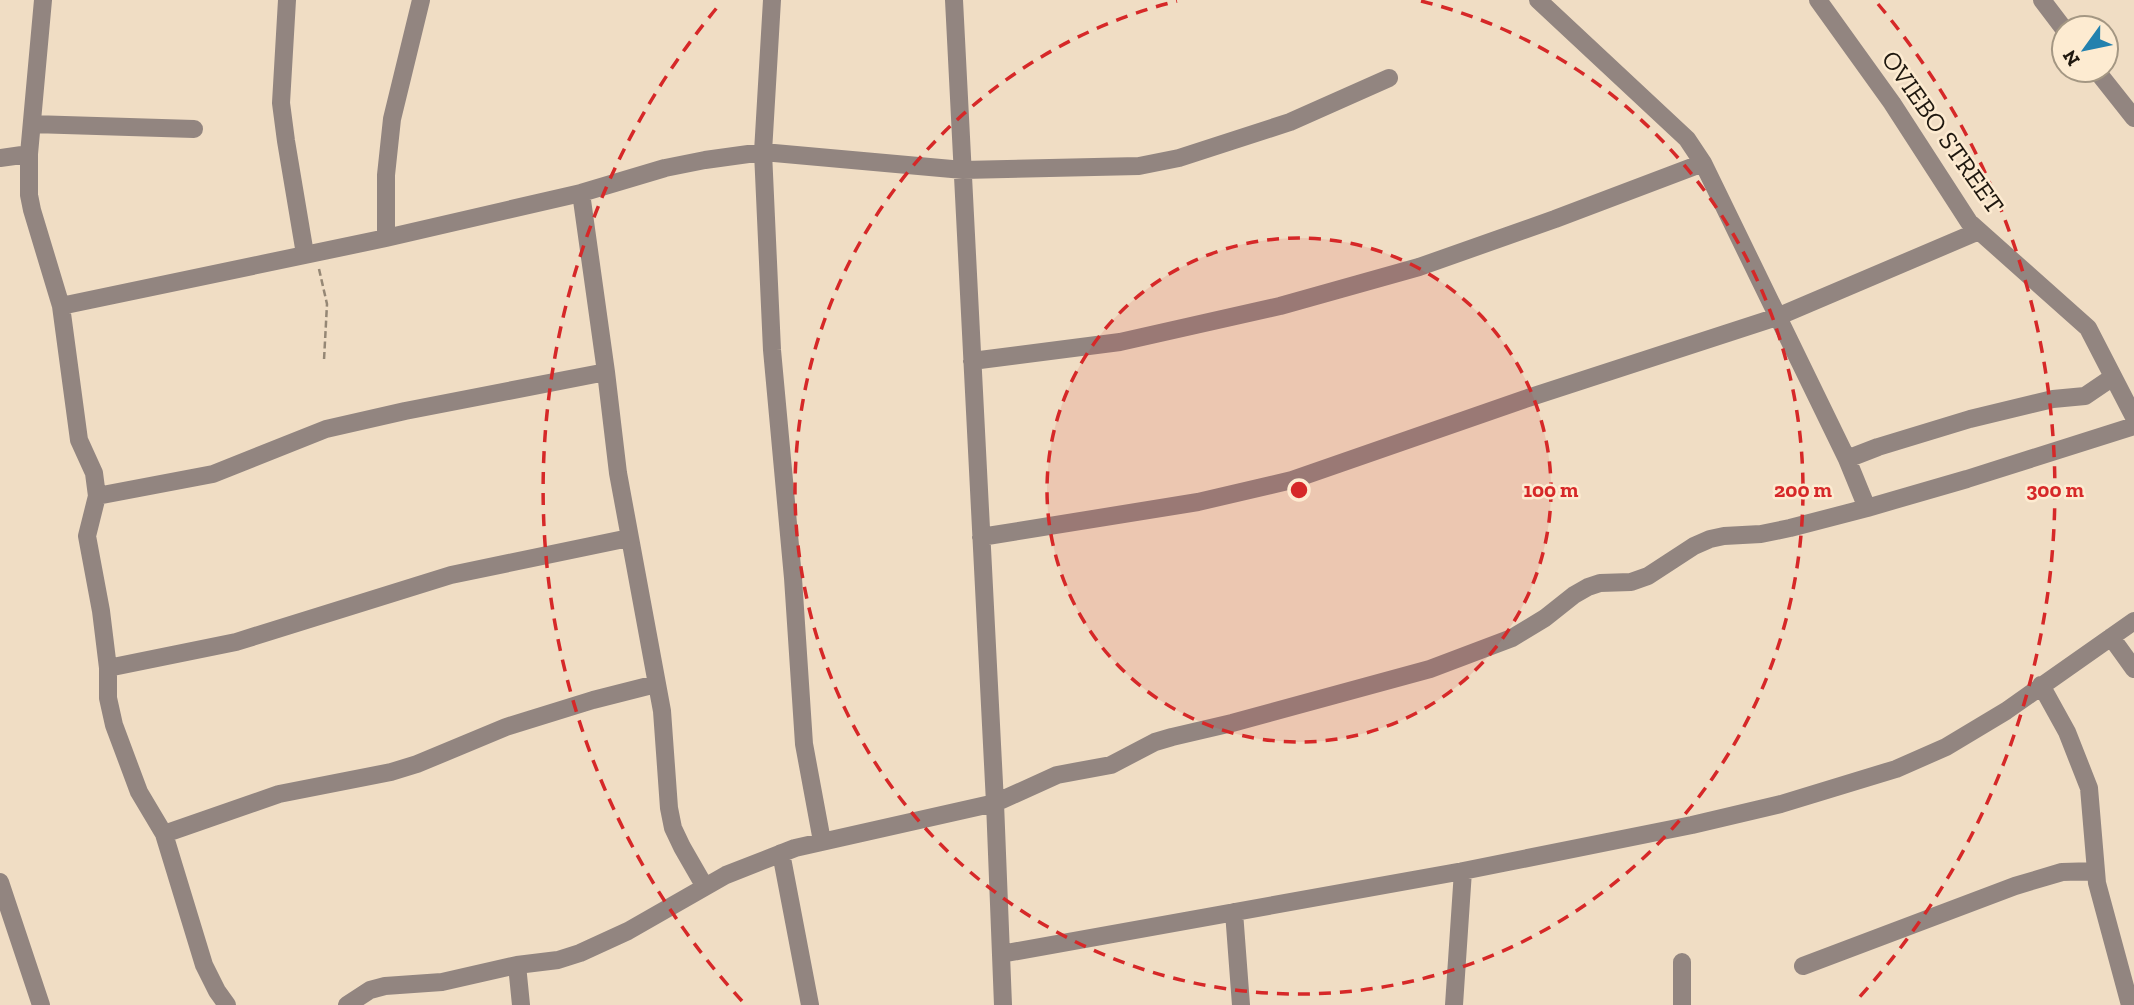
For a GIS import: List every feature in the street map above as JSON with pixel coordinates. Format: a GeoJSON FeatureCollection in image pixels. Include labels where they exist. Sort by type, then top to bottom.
{"type":"FeatureCollection","features":[{"type":"Feature","properties":{"kind":"street"},"geometry":{"type":"LineString","coordinates":[[43,0],[29,154],[29,195],[61,306],[79,440],[94,472],[97,496],[87,536],[101,611],[108,668],[108,698],[123,753],[139,792],[164,834],[204,965],[227,1005]]}},
{"type":"Feature","properties":{"kind":"street"},"geometry":{"type":"LineString","coordinates":[[287,0],[281,103],[286,141],[310,253]]}},
{"type":"Feature","properties":{"kind":"street"},"geometry":{"type":"LineString","coordinates":[[386,238],[386,176],[392,120],[421,0]]}},
{"type":"Feature","properties":{"kind":"street"},"geometry":{"type":"LineString","coordinates":[[772,0],[763,152],[772,350],[793,578],[804,744],[822,841]]}},
{"type":"Feature","properties":{"kind":"street"},"geometry":{"type":"LineString","coordinates":[[954,0],[1003,1005]]}},
{"type":"Feature","properties":{"kind":"street"},"geometry":{"type":"LineString","coordinates":[[1538,0],[1688,139],[1703,163],[1847,458],[1867,509]]}},
{"type":"Feature","properties":{"kind":"street","name":"OVIEBO STREET"},"geometry":{"type":"LineString","coordinates":[[1818,0],[1892,103],[1969,222],[2088,328],[2134,417]]}},
{"type":"Feature","properties":{"kind":"street"},"geometry":{"type":"LineString","coordinates":[[2042,0],[2053,14]]}},
{"type":"Feature","properties":{"kind":"street"},"geometry":{"type":"LineString","coordinates":[[61,306],[386,238],[581,193],[705,160],[763,152],[963,170],[1139,166],[1179,158],[1290,122],[1389,78]]}},
{"type":"Feature","properties":{"kind":"street"},"geometry":{"type":"LineString","coordinates":[[2107,84],[2134,118]]}},
{"type":"Feature","properties":{"kind":"street"},"geometry":{"type":"LineString","coordinates":[[32,124],[194,129]]}},
{"type":"Feature","properties":{"kind":"street"},"geometry":{"type":"LineString","coordinates":[[0,158],[29,154]]}},
{"type":"Feature","properties":{"kind":"street"},"geometry":{"type":"LineString","coordinates":[[972,361],[1120,342],[1280,306],[1419,267],[1703,163]]}},
{"type":"Feature","properties":{"kind":"street"},"geometry":{"type":"LineString","coordinates":[[581,193],[618,473],[664,732],[669,808],[673,828],[705,887]]}},
{"type":"Feature","properties":{"kind":"street"},"geometry":{"type":"LineString","coordinates":[[981,537],[1198,502],[1292,480],[1525,399],[1777,317],[1979,231]]}},
{"type":"Feature","properties":{"kind":"street"},"geometry":{"type":"LineString","coordinates":[[97,496],[213,474],[326,429],[606,372]]}},
{"type":"Feature","properties":{"kind":"street"},"geometry":{"type":"LineString","coordinates":[[1847,458],[1970,419],[2053,399],[2085,396],[2113,377]]}},
{"type":"Feature","properties":{"kind":"street"},"geometry":{"type":"LineString","coordinates":[[347,1005],[370,990],[385,986],[442,982],[517,965],[558,960],[628,931],[726,875],[781,853],[822,841],[995,803],[1058,775],[1111,765],[1155,742],[1430,669],[1512,638],[1588,587],[1600,583],[1631,582],[1648,576],[1694,546],[1710,539],[1761,534],[1867,509],[2134,426]]}},
{"type":"Feature","properties":{"kind":"street"},"geometry":{"type":"LineString","coordinates":[[108,668],[236,642],[451,575],[629,538]]}},
{"type":"Feature","properties":{"kind":"street"},"geometry":{"type":"LineString","coordinates":[[1000,954],[1464,871],[1782,804],[1896,769],[1946,747],[2006,711],[2134,621]]}},
{"type":"Feature","properties":{"kind":"street"},"geometry":{"type":"LineString","coordinates":[[2111,637],[2134,669]]}},
{"type":"Feature","properties":{"kind":"street"},"geometry":{"type":"LineString","coordinates":[[164,834],[279,794],[391,772],[506,727],[656,684]]}},
{"type":"Feature","properties":{"kind":"street"},"geometry":{"type":"LineString","coordinates":[[2041,685],[2067,732],[2088,788],[2097,883],[2130,1005]]}},
{"type":"Feature","properties":{"kind":"street"},"geometry":{"type":"LineString","coordinates":[[781,853],[810,1005]]}},
{"type":"Feature","properties":{"kind":"street"},"geometry":{"type":"LineString","coordinates":[[1454,1005],[1464,871]]}},
{"type":"Feature","properties":{"kind":"street"},"geometry":{"type":"LineString","coordinates":[[1804,965],[2015,886],[2062,872],[2096,871]]}},
{"type":"Feature","properties":{"kind":"street"},"geometry":{"type":"LineString","coordinates":[[0,882],[41,1005]]}},
{"type":"Feature","properties":{"kind":"street"},"geometry":{"type":"LineString","coordinates":[[1234,912],[1241,1005]]}},
{"type":"Feature","properties":{"kind":"street"},"geometry":{"type":"LineString","coordinates":[[1682,961],[1682,1005]]}},
{"type":"Feature","properties":{"kind":"street"},"geometry":{"type":"LineString","coordinates":[[517,965],[521,1005]]}},
{"type":"Feature","properties":{"kind":"path"},"geometry":{"type":"LineString","coordinates":[[310,253],[327,304],[324,360]]}}]}
